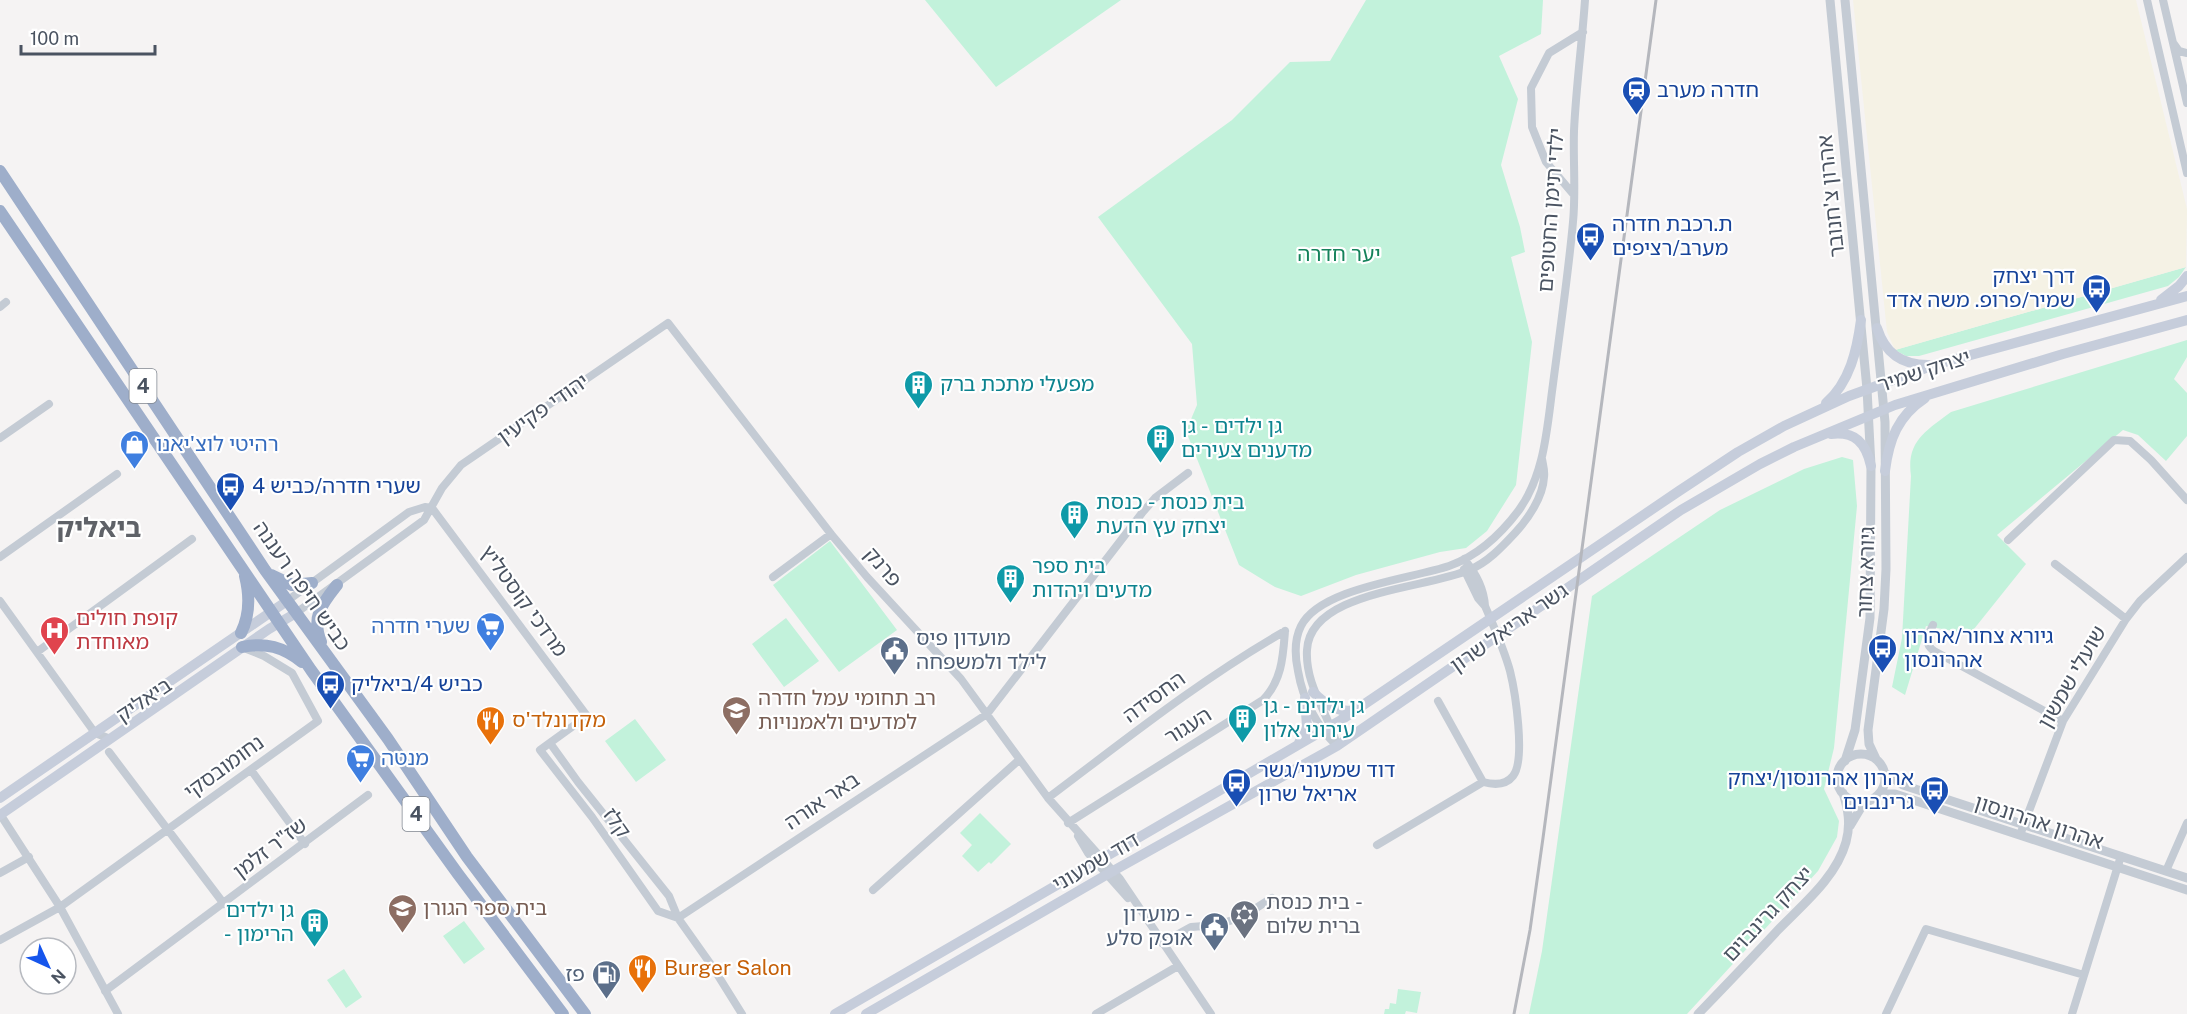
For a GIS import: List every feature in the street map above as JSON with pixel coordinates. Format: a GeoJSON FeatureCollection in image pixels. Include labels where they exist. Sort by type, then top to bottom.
{"type":"FeatureCollection","features":[{"type":"Feature","properties":{"kind":"highway","name":"כביש חיפה רעננה"},"geometry":{"type":"LineString","coordinates":[[0,171],[265,570],[388,740],[467,857],[585,1014]]}},
{"type":"Feature","properties":{"kind":"highway","name":"כביש חיפה רעננה"},"geometry":{"type":"LineString","coordinates":[[0,212],[311,670],[458,874],[563,1014]]}},
{"type":"Feature","properties":{"kind":"highway"},"geometry":{"type":"LineString","coordinates":[[265,570],[277,579],[292,585],[312,583]]}},
{"type":"Feature","properties":{"kind":"highway"},"geometry":{"type":"LineString","coordinates":[[241,633],[249,600],[244,572]]}},
{"type":"Feature","properties":{"kind":"highway"},"geometry":{"type":"LineString","coordinates":[[328,656],[318,634],[317,618],[337,585]]}},
{"type":"Feature","properties":{"kind":"highway"},"geometry":{"type":"LineString","coordinates":[[242,647],[257,644],[271,645],[285,650],[311,670]]}},
{"type":"Feature","properties":{"kind":"main road"},"geometry":{"type":"LineString","coordinates":[[2149,306],[2169,294],[2187,276]]}},
{"type":"Feature","properties":{"kind":"main road","name":"יצחק שמיר"},"geometry":{"type":"LineString","coordinates":[[1679,491],[1756,442],[1821,408],[1867,388],[1934,366],[2187,296]]}},
{"type":"Feature","properties":{"kind":"main road"},"geometry":{"type":"LineString","coordinates":[[1821,408],[1838,390],[1850,369],[1861,320]]}},
{"type":"Feature","properties":{"kind":"main road","name":"יצחק שמיר"},"geometry":{"type":"LineString","coordinates":[[1681,510],[1760,464],[1870,414],[1939,390],[2187,320]]}},
{"type":"Feature","properties":{"kind":"main road"},"geometry":{"type":"LineString","coordinates":[[1877,328],[1887,350],[1899,360],[1934,366]]}},
{"type":"Feature","properties":{"kind":"main road"},"geometry":{"type":"LineString","coordinates":[[1885,471],[1888,451],[1896,428],[1910,410],[1939,390]]}},
{"type":"Feature","properties":{"kind":"main road"},"geometry":{"type":"LineString","coordinates":[[1819,436],[1838,433],[1856,438],[1864,446],[1871,466]]}},
{"type":"Feature","properties":{"kind":"main road","name":"גשר אריאל שרון"},"geometry":{"type":"LineString","coordinates":[[1357,710],[1679,491]]}},
{"type":"Feature","properties":{"kind":"main road","name":"גשר אריאל שרון"},"geometry":{"type":"LineString","coordinates":[[1337,746],[1681,510]]}},
{"type":"Feature","properties":{"kind":"main road","name":"ביאליק"},"geometry":{"type":"LineString","coordinates":[[0,798],[287,601]]}},
{"type":"Feature","properties":{"kind":"main road","name":"יהודי פקיעין"},"geometry":{"type":"LineString","coordinates":[[279,622],[296,613]]}},
{"type":"Feature","properties":{"kind":"main road","name":"ביאליק"},"geometry":{"type":"LineString","coordinates":[[0,814],[279,622]]}},
{"type":"Feature","properties":{"kind":"main road"},"geometry":{"type":"LineString","coordinates":[[1295,747],[1303,738],[1307,727],[1309,695],[1343,711],[1357,710]]}},
{"type":"Feature","properties":{"kind":"main road","name":"דוד שמעוני"},"geometry":{"type":"LineString","coordinates":[[835,1014],[1357,710]]}},
{"type":"Feature","properties":{"kind":"main road","name":"דוד שמעוני"},"geometry":{"type":"LineString","coordinates":[[866,1014],[1109,873],[1337,746]]}},
{"type":"Feature","properties":{"kind":"street","name":"ילדי תימן החטופים"},"geometry":{"type":"LineString","coordinates":[[1337,746],[1298,673],[1296,642],[1301,626],[1321,605],[1353,592],[1464,560],[1488,543],[1510,521],[1529,491],[1542,458],[1573,220],[1574,132],[1585,0]]}},
{"type":"Feature","properties":{"kind":"street","name":"אהרון צ'חנובר"},"geometry":{"type":"LineString","coordinates":[[1830,0],[1867,388]]}},
{"type":"Feature","properties":{"kind":"street","name":"אהרון צ'חנובר"},"geometry":{"type":"LineString","coordinates":[[1845,0],[1882,383]]}},
{"type":"Feature","properties":{"kind":"street"},"geometry":{"type":"LineString","coordinates":[[2147,0],[2187,173]]}},
{"type":"Feature","properties":{"kind":"street"},"geometry":{"type":"LineString","coordinates":[[2163,0],[2187,103]]}},
{"type":"Feature","properties":{"kind":"street"},"geometry":{"type":"LineString","coordinates":[[1574,195],[1546,162],[1532,127],[1532,88],[1549,53],[1583,32]]}},
{"type":"Feature","properties":{"kind":"street"},"geometry":{"type":"LineString","coordinates":[[2173,43],[2179,51],[2187,53]]}},
{"type":"Feature","properties":{"kind":"street"},"geometry":{"type":"LineString","coordinates":[[2182,82],[2187,71]]}},
{"type":"Feature","properties":{"kind":"street","name":"יהודי פקיעין"},"geometry":{"type":"LineString","coordinates":[[296,613],[419,524],[429,514],[435,498],[461,465],[668,323]]}},
{"type":"Feature","properties":{"kind":"street","name":"פרנק"},"geometry":{"type":"LineString","coordinates":[[668,323],[831,534],[867,577],[962,679],[1048,798],[1137,907],[1211,1014]]}},
{"type":"Feature","properties":{"kind":"street","name":"גיורא צחור"},"geometry":{"type":"LineString","coordinates":[[1876,759],[1869,744],[1868,730],[1884,609],[1886,569],[1882,383]]}},
{"type":"Feature","properties":{"kind":"street","name":"גיורא צחור"},"geometry":{"type":"LineString","coordinates":[[1845,761],[1855,730],[1870,618],[1871,466],[1867,388]]}},
{"type":"Feature","properties":{"kind":"street"},"geometry":{"type":"LineString","coordinates":[[0,438],[49,404]]}},
{"type":"Feature","properties":{"kind":"street"},"geometry":{"type":"LineString","coordinates":[[2008,540],[2114,440],[2130,441],[2139,448],[2187,500]]}},
{"type":"Feature","properties":{"kind":"street","name":"ילדי תימן החטופים"},"geometry":{"type":"LineString","coordinates":[[1309,695],[1308,644],[1314,627],[1327,614],[1349,602],[1468,570],[1508,541],[1532,511],[1540,493],[1544,478],[1542,458]]}},
{"type":"Feature","properties":{"kind":"street","name":"באר אורה"},"geometry":{"type":"LineString","coordinates":[[678,918],[987,714],[1142,513],[1155,498],[1188,473]]}},
{"type":"Feature","properties":{"kind":"street"},"geometry":{"type":"LineString","coordinates":[[0,557],[117,474]]}},
{"type":"Feature","properties":{"kind":"street"},"geometry":{"type":"LineString","coordinates":[[287,601],[409,512],[432,507]]}},
{"type":"Feature","properties":{"kind":"street","name":"מרדכי קוסטליץ"},"geometry":{"type":"LineString","coordinates":[[432,507],[587,716],[550,743]]}},
{"type":"Feature","properties":{"kind":"street"},"geometry":{"type":"LineString","coordinates":[[773,577],[831,534]]}},
{"type":"Feature","properties":{"kind":"street"},"geometry":{"type":"LineString","coordinates":[[37,652],[192,539]]}},
{"type":"Feature","properties":{"kind":"street","name":"שועלי שמשון"},"geometry":{"type":"LineString","coordinates":[[2020,835],[2063,721],[2126,619],[2140,601],[2187,557]]}},
{"type":"Feature","properties":{"kind":"street"},"geometry":{"type":"LineString","coordinates":[[1377,845],[1483,782],[1492,784],[1505,782],[1515,774],[1518,765],[1518,716],[1510,672],[1485,606],[1478,598],[1464,560]]}},
{"type":"Feature","properties":{"kind":"street"},"geometry":{"type":"LineString","coordinates":[[2055,564],[2126,619]]}},
{"type":"Feature","properties":{"kind":"street"},"geometry":{"type":"LineString","coordinates":[[0,601],[95,733],[108,738]]}},
{"type":"Feature","properties":{"kind":"street"},"geometry":{"type":"LineString","coordinates":[[1933,625],[1926,640],[1928,646],[1934,651],[2063,721]]}},
{"type":"Feature","properties":{"kind":"street","name":"החסידה"},"geometry":{"type":"LineString","coordinates":[[1048,798],[1160,714],[1256,648],[1285,631]]}},
{"type":"Feature","properties":{"kind":"street","name":"העגור"},"geometry":{"type":"LineString","coordinates":[[1068,823],[1263,700],[1273,689],[1280,673],[1285,631]]}},
{"type":"Feature","properties":{"kind":"street","name":"נחומובסקי"},"geometry":{"type":"LineString","coordinates":[[0,940],[60,907],[318,721],[292,673],[264,656],[242,647]]}},
{"type":"Feature","properties":{"kind":"street"},"geometry":{"type":"LineString","coordinates":[[1438,701],[1483,782]]}},
{"type":"Feature","properties":{"kind":"street","name":"קלז"},"geometry":{"type":"LineString","coordinates":[[678,918],[657,912],[592,817],[540,750],[550,743],[578,782],[669,896],[678,918],[742,1014]]}},
{"type":"Feature","properties":{"kind":"street"},"geometry":{"type":"LineString","coordinates":[[109,752],[224,904]]}},
{"type":"Feature","properties":{"kind":"street"},"geometry":{"type":"LineString","coordinates":[[1857,754],[1876,759],[1885,773],[1884,784],[1879,794],[1865,801],[1853,800],[1843,793],[1838,776],[1845,761],[1857,754]]}},
{"type":"Feature","properties":{"kind":"street"},"geometry":{"type":"LineString","coordinates":[[873,890],[1019,760]]}},
{"type":"Feature","properties":{"kind":"street"},"geometry":{"type":"LineString","coordinates":[[251,770],[305,844]]}},
{"type":"Feature","properties":{"kind":"street","name":"אהרון אהרונסון"},"geometry":{"type":"LineString","coordinates":[[1885,773],[1904,785],[2187,878]]}},
{"type":"Feature","properties":{"kind":"street","name":"יצחק גרינבוים"},"geometry":{"type":"LineString","coordinates":[[1698,1014],[1826,880],[1837,864],[1849,829],[1849,818],[1843,793]]}},
{"type":"Feature","properties":{"kind":"street","name":"אהרון אהרונסון"},"geometry":{"type":"LineString","coordinates":[[1879,794],[1895,794],[2187,890]]}},
{"type":"Feature","properties":{"kind":"street","name":"שז\"ר זלמן"},"geometry":{"type":"LineString","coordinates":[[105,991],[368,795]]}},
{"type":"Feature","properties":{"kind":"street","name":"יצחק גרינבוים"},"geometry":{"type":"LineString","coordinates":[[1849,829],[1865,801]]}},
{"type":"Feature","properties":{"kind":"street"},"geometry":{"type":"LineString","coordinates":[[0,814],[60,907],[118,1014]]}},
{"type":"Feature","properties":{"kind":"street"},"geometry":{"type":"LineString","coordinates":[[2166,871],[2187,823]]}},
{"type":"Feature","properties":{"kind":"street"},"geometry":{"type":"LineString","coordinates":[[2072,1014],[2121,856]]}},
{"type":"Feature","properties":{"kind":"street"},"geometry":{"type":"LineString","coordinates":[[0,873],[29,857]]}},
{"type":"Feature","properties":{"kind":"street"},"geometry":{"type":"LineString","coordinates":[[1162,943],[1191,927],[1217,925],[1242,917],[1272,898]]}},
{"type":"Feature","properties":{"kind":"street"},"geometry":{"type":"LineString","coordinates":[[1886,1014],[1926,928],[2085,975]]}},
{"type":"Feature","properties":{"kind":"street"},"geometry":{"type":"LineString","coordinates":[[1096,1014],[1178,966]]}},
{"type":"Feature","properties":{"kind":"green space"},"geometry":{"type":"Polygon","coordinates":[[[925,0],[1121,0],[996,87],[925,0]]]}},
{"type":"Feature","properties":{"kind":"green space","name":"יער חדרה"},"geometry":{"type":"Polygon","coordinates":[[[1366,0],[1543,0],[1541,34],[1499,56],[1518,99],[1501,165],[1520,227],[1525,252],[1511,257],[1532,342],[1516,485],[1487,531],[1466,548],[1440,552],[1356,575],[1301,596],[1275,587],[1239,565],[1186,431],[1197,405],[1192,344],[1098,217],[1232,120],[1290,62],[1330,61],[1366,0]]]}},
{"type":"Feature","properties":{"kind":"green space"},"geometry":{"type":"Polygon","coordinates":[[[2186,267],[2168,286],[1919,356],[1906,356],[1895,350],[2186,267]]]}},
{"type":"Feature","properties":{"kind":"green space"},"geometry":{"type":"Polygon","coordinates":[[[2187,340],[2187,357],[2174,379],[2187,393],[2187,436],[2166,461],[2138,435],[2123,430],[1997,535],[2026,564],[1970,634],[1926,626],[1905,695],[1892,687],[1902,638],[1910,464],[1915,445],[1920,438],[1951,412],[2187,340]]]}},
{"type":"Feature","properties":{"kind":"green space"},"geometry":{"type":"Polygon","coordinates":[[[1842,457],[1853,460],[1857,506],[1834,748],[1824,789],[1839,821],[1837,837],[1818,871],[1687,1014],[1529,1014],[1542,951],[1592,596],[1720,510],[1804,469],[1842,457]]]}},
{"type":"Feature","properties":{"kind":"green space"},"geometry":{"type":"Polygon","coordinates":[[[830,541],[897,630],[839,672],[773,585],[830,541]]]}},
{"type":"Feature","properties":{"kind":"green space"},"geometry":{"type":"Polygon","coordinates":[[[786,618],[819,661],[784,687],[752,644],[786,618]]]}},
{"type":"Feature","properties":{"kind":"green space"},"geometry":{"type":"Polygon","coordinates":[[[635,719],[666,760],[636,782],[605,741],[635,719]]]}},
{"type":"Feature","properties":{"kind":"green space"},"geometry":{"type":"Polygon","coordinates":[[[980,813],[1011,844],[991,864],[989,862],[978,872],[962,856],[972,845],[960,833],[980,813]]]}},
{"type":"Feature","properties":{"kind":"green space"},"geometry":{"type":"Polygon","coordinates":[[[464,921],[485,949],[464,964],[443,936],[464,921]]]}},
{"type":"Feature","properties":{"kind":"green space"},"geometry":{"type":"Polygon","coordinates":[[[344,969],[362,997],[346,1008],[327,980],[344,969]]]}},
{"type":"Feature","properties":{"kind":"green space"},"geometry":{"type":"Polygon","coordinates":[[[1398,989],[1421,992],[1417,1013],[1406,1011],[1405,1014],[1384,1014],[1385,1009],[1389,1009],[1390,1003],[1396,1004],[1398,989]]]}},
{"type":"Feature","properties":{"kind":"sand"},"geometry":{"type":"Polygon","coordinates":[[[1853,0],[2136,0],[2187,209],[2186,267],[1895,350],[1887,332],[1853,0]]]}},
{"type":"Feature","properties":{"kind":"railway"},"geometry":{"type":"LineString","coordinates":[[1514,1014],[1530,930],[1543,838],[1656,0]]}},
{"type":"Feature","properties":{"kind":"place","name":"חדרה מערב"},"geometry":{"type":"Point","coordinates":[1636,116]}},
{"type":"Feature","properties":{"kind":"place","name":"ת.רכבת חדרה מערב/רציפים"},"geometry":{"type":"Point","coordinates":[1591,262]}},
{"type":"Feature","properties":{"kind":"place","name":"דרך יצחק שמיר/פרופ. משה אדד"},"geometry":{"type":"Point","coordinates":[2096,314]}},
{"type":"Feature","properties":{"kind":"place","name":"מפעלי מתכת ברק"},"geometry":{"type":"Point","coordinates":[919,410]}},
{"type":"Feature","properties":{"kind":"place","name":"גן ילדים - גן מדענים צעירים"},"geometry":{"type":"Point","coordinates":[1160,464]}},
{"type":"Feature","properties":{"kind":"place","name":"רהיטי לוצ'יאנו"},"geometry":{"type":"Point","coordinates":[135,470]}},
{"type":"Feature","properties":{"kind":"place","name":"שערי חדרה/כביש 4"},"geometry":{"type":"Point","coordinates":[231,512]}},
{"type":"Feature","properties":{"kind":"place","name":"בית כנסת - כנסת יצחק עץ הדעת"},"geometry":{"type":"Point","coordinates":[1075,540]}},
{"type":"Feature","properties":{"kind":"place","name":"בית ספר מדעים ויהדות"},"geometry":{"type":"Point","coordinates":[1011,604]}},
{"type":"Feature","properties":{"kind":"place","name":"שערי חדרה"},"geometry":{"type":"Point","coordinates":[491,652]}},
{"type":"Feature","properties":{"kind":"place","name":"קופת חולים מאוחדת"},"geometry":{"type":"Point","coordinates":[55,656]}},
{"type":"Feature","properties":{"kind":"place","name":"גיורא צחור/אהרון אהרונסון"},"geometry":{"type":"Point","coordinates":[1883,674]}},
{"type":"Feature","properties":{"kind":"place","name":"מועדון פיס לילד ולמשפחה"},"geometry":{"type":"Point","coordinates":[895,676]}},
{"type":"Feature","properties":{"kind":"place","name":"כביש 4/ביאליק"},"geometry":{"type":"Point","coordinates":[330,710]}},
{"type":"Feature","properties":{"kind":"place","name":"רב תחומי עמל חדרה למדעים ולאמנויות"},"geometry":{"type":"Point","coordinates":[737,736]}},
{"type":"Feature","properties":{"kind":"place","name":"גן ילדים - גן עירוני אלון"},"geometry":{"type":"Point","coordinates":[1242,744]}},
{"type":"Feature","properties":{"kind":"place","name":"מקדונלד'ס"},"geometry":{"type":"Point","coordinates":[491,746]}},
{"type":"Feature","properties":{"kind":"place","name":"מנטה"},"geometry":{"type":"Point","coordinates":[360,784]}},
{"type":"Feature","properties":{"kind":"place","name":"דוד שמעוני/גשר אריאל שרון"},"geometry":{"type":"Point","coordinates":[1237,808]}},
{"type":"Feature","properties":{"kind":"place","name":"אהרון אהרונסון/יצחק גרינבוים"},"geometry":{"type":"Point","coordinates":[1935,816]}},
{"type":"Feature","properties":{"kind":"place","name":"בית ספר הגורן"},"geometry":{"type":"Point","coordinates":[402,934]}},
{"type":"Feature","properties":{"kind":"place","name":"בית כנסת - ברית שלום"},"geometry":{"type":"Point","coordinates":[1245,940]}},
{"type":"Feature","properties":{"kind":"place","name":"גן ילדים - הרימון"},"geometry":{"type":"Point","coordinates":[315,948]}},
{"type":"Feature","properties":{"kind":"place","name":"מועדון - אופק סלע"},"geometry":{"type":"Point","coordinates":[1214,952]}},
{"type":"Feature","properties":{"kind":"place","name":"Burger Salon"},"geometry":{"type":"Point","coordinates":[643,994]}},
{"type":"Feature","properties":{"kind":"place","name":"פז"},"geometry":{"type":"Point","coordinates":[606,1000]}},
{"type":"Feature","properties":{"kind":"district","name":"ביאליק"},"geometry":{"type":"Point","coordinates":[99,528]}}]}
